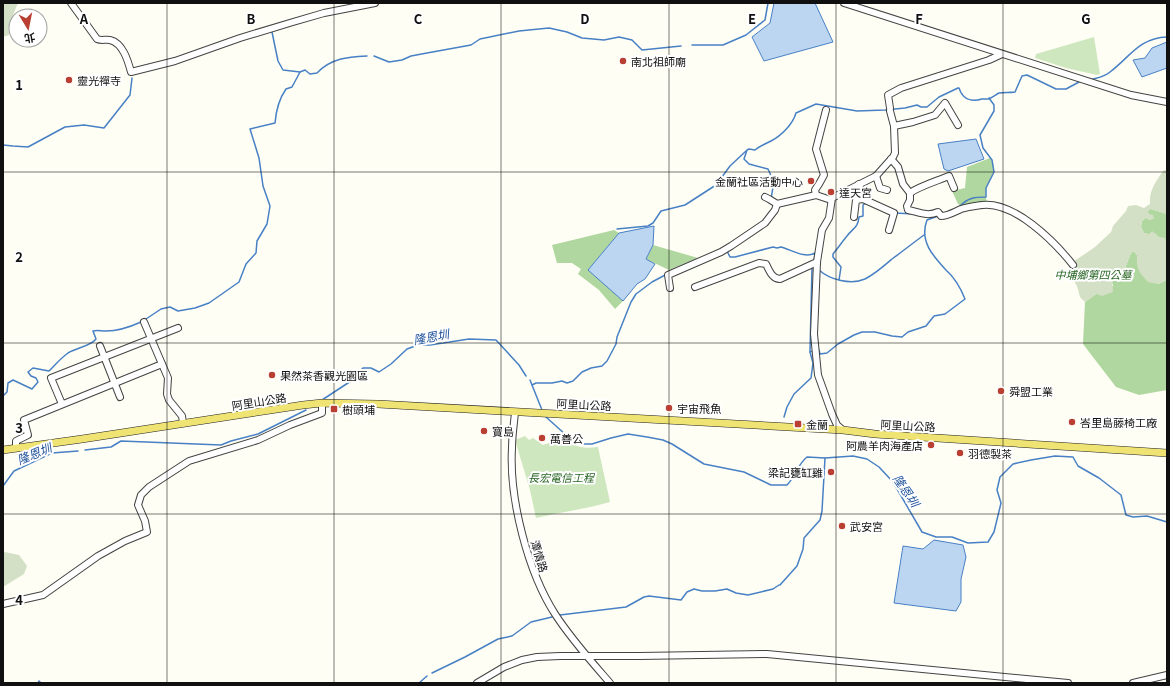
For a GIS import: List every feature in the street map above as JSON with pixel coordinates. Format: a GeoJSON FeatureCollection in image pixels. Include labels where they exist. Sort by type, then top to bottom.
{"type":"FeatureCollection","features":[{"type":"Feature","properties":{"kind":"main road","name":"阿里山公路"},"geometry":{"type":"LineString","coordinates":[[3,450],[322,403],[378,404],[843,430],[876,434],[1167,453]]}},
{"type":"Feature","properties":{"kind":"street"},"geometry":{"type":"LineString","coordinates":[[71,3],[97,39],[100,41],[111,40],[117,42],[127,58],[131,72],[175,61],[240,38],[324,13],[375,3]]}},
{"type":"Feature","properties":{"kind":"street"},"geometry":{"type":"LineString","coordinates":[[844,3],[1132,95],[1167,102]]}},
{"type":"Feature","properties":{"kind":"street"},"geometry":{"type":"LineString","coordinates":[[843,430],[837,424],[832,414],[818,375],[814,334],[817,262],[822,230],[828,218],[831,200],[832,198],[876,176],[892,159],[894,153],[894,126],[888,95],[900,88],[989,60],[1002,54]]}},
{"type":"Feature","properties":{"kind":"street"},"geometry":{"type":"LineString","coordinates":[[894,126],[935,115],[945,103],[958,125]]}},
{"type":"Feature","properties":{"kind":"street"},"geometry":{"type":"LineString","coordinates":[[816,195],[815,190],[824,174],[816,149],[826,110]]}},
{"type":"Feature","properties":{"kind":"street"},"geometry":{"type":"LineString","coordinates":[[892,159],[898,167],[903,184],[910,193],[910,200],[907,206],[908,210],[922,214],[938,212],[941,216],[946,216],[962,208],[986,205],[993,205],[1009,210],[1044,234],[1061,250],[1073,265]]}},
{"type":"Feature","properties":{"kind":"street"},"geometry":{"type":"LineString","coordinates":[[876,176],[880,188],[887,190]]}},
{"type":"Feature","properties":{"kind":"street"},"geometry":{"type":"LineString","coordinates":[[910,193],[916,189],[949,176],[954,188]]}},
{"type":"Feature","properties":{"kind":"street"},"geometry":{"type":"LineString","coordinates":[[859,184],[863,198],[894,213],[889,230]]}},
{"type":"Feature","properties":{"kind":"street"},"geometry":{"type":"LineString","coordinates":[[765,197],[777,204],[816,195],[831,200]]}},
{"type":"Feature","properties":{"kind":"street"},"geometry":{"type":"LineString","coordinates":[[854,217],[856,200],[863,198]]}},
{"type":"Feature","properties":{"kind":"street"},"geometry":{"type":"LineString","coordinates":[[670,288],[668,275],[721,252],[731,246],[765,223],[776,210],[777,204]]}},
{"type":"Feature","properties":{"kind":"street"},"geometry":{"type":"LineString","coordinates":[[695,287],[759,263],[766,264],[774,277],[780,279],[817,262]]}},
{"type":"Feature","properties":{"kind":"street"},"geometry":{"type":"LineString","coordinates":[[144,322],[168,378],[167,394],[169,400],[182,416],[183,423]]}},
{"type":"Feature","properties":{"kind":"street"},"geometry":{"type":"LineString","coordinates":[[62,404],[51,378],[178,328]]}},
{"type":"Feature","properties":{"kind":"street"},"geometry":{"type":"LineString","coordinates":[[100,346],[120,397]]}},
{"type":"Feature","properties":{"kind":"street"},"geometry":{"type":"LineString","coordinates":[[16,448],[16,441],[28,435],[24,420],[162,364]]}},
{"type":"Feature","properties":{"kind":"street"},"geometry":{"type":"LineString","coordinates":[[3,604],[43,595],[98,556],[125,541],[147,532],[145,521],[138,508],[138,503],[141,495],[151,484],[194,459],[258,440],[322,412],[322,403]]}},
{"type":"Feature","properties":{"kind":"street","name":"潭情路"},"geometry":{"type":"LineString","coordinates":[[515,412],[512,471],[517,512],[537,581],[555,614],[586,656],[610,683]]}},
{"type":"Feature","properties":{"kind":"street"},"geometry":{"type":"LineString","coordinates":[[477,683],[495,672],[522,660],[560,656],[767,654],[1068,683]]}},
{"type":"Feature","properties":{"kind":"street"},"geometry":{"type":"LineString","coordinates":[[1133,683],[1167,675]]}},
{"type":"Feature","properties":{"kind":"green space"},"geometry":{"type":"Polygon","coordinates":[[[3,3],[18,3],[16,8],[8,8],[8,35],[3,37],[3,3]]]}},
{"type":"Feature","properties":{"kind":"green space"},"geometry":{"type":"Polygon","coordinates":[[[1094,37],[1100,74],[1097,75],[1066,68],[1035,58],[1036,54],[1094,37]]]}},
{"type":"Feature","properties":{"kind":"green space"},"geometry":{"type":"Polygon","coordinates":[[[990,158],[994,166],[986,189],[987,203],[963,207],[958,204],[952,191],[965,188],[967,167],[990,158]]]}},
{"type":"Feature","properties":{"kind":"green space","name":"中埔鄉第四公墓"},"geometry":{"type":"Polygon","coordinates":[[[1164,170],[1167,171],[1167,214],[1151,209],[1147,211],[1149,214],[1153,215],[1154,219],[1149,220],[1145,218],[1142,221],[1141,227],[1144,233],[1149,234],[1152,231],[1159,237],[1165,238],[1167,244],[1167,280],[1158,284],[1148,282],[1139,270],[1137,255],[1134,251],[1131,253],[1126,266],[1126,272],[1112,282],[1113,292],[1102,296],[1096,294],[1085,302],[1080,297],[1077,286],[1070,274],[1073,262],[1095,247],[1111,232],[1113,226],[1126,211],[1128,206],[1136,205],[1144,208],[1150,204],[1152,190],[1164,170]]]}},
{"type":"Feature","properties":{"kind":"green space"},"geometry":{"type":"Polygon","coordinates":[[[1151,209],[1167,214],[1167,242],[1159,237],[1144,233],[1141,227],[1142,221],[1149,214],[1147,211],[1151,209]]]}},
{"type":"Feature","properties":{"kind":"green space"},"geometry":{"type":"Polygon","coordinates":[[[614,230],[619,233],[588,270],[623,301],[615,309],[599,290],[578,274],[581,269],[572,263],[557,263],[552,245],[614,230]]]}},
{"type":"Feature","properties":{"kind":"green space"},"geometry":{"type":"Polygon","coordinates":[[[653,245],[698,258],[669,270],[646,259],[653,245]]]}},
{"type":"Feature","properties":{"kind":"green space"},"geometry":{"type":"Polygon","coordinates":[[[1134,251],[1158,284],[1167,280],[1167,390],[1139,395],[1116,387],[1083,344],[1085,302],[1096,294],[1113,286],[1112,282],[1122,276],[1131,253],[1134,251]]]}},
{"type":"Feature","properties":{"kind":"green space","name":"長宏電信工程"},"geometry":{"type":"Polygon","coordinates":[[[560,433],[577,446],[586,448],[598,447],[610,502],[536,518],[530,490],[515,440],[525,436],[529,440],[533,438],[543,445],[549,443],[560,433]]]}},
{"type":"Feature","properties":{"kind":"green space"},"geometry":{"type":"Polygon","coordinates":[[[5,552],[19,555],[27,566],[24,574],[3,587],[3,553],[5,552]]]}},
{"type":"Feature","properties":{"kind":"water"},"geometry":{"type":"Polygon","coordinates":[[[774,3],[815,3],[833,42],[764,61],[752,37],[770,23],[774,3]]]}},
{"type":"Feature","properties":{"kind":"water"},"geometry":{"type":"Polygon","coordinates":[[[1167,42],[1167,68],[1142,77],[1133,60],[1145,58],[1152,48],[1167,42]]]}},
{"type":"Feature","properties":{"kind":"water"},"geometry":{"type":"Polygon","coordinates":[[[976,139],[984,159],[948,171],[944,169],[938,144],[976,139]]]}},
{"type":"Feature","properties":{"kind":"water"},"geometry":{"type":"Polygon","coordinates":[[[654,226],[653,245],[646,259],[655,264],[645,279],[637,284],[623,301],[588,270],[619,233],[654,226]]]}},
{"type":"Feature","properties":{"kind":"water"},"geometry":{"type":"Polygon","coordinates":[[[934,540],[963,545],[966,557],[961,579],[961,602],[956,611],[894,603],[903,546],[923,549],[934,540]]]}},
{"type":"Feature","properties":{"kind":"waterway"},"geometry":{"type":"LineString","coordinates":[[692,45],[723,45],[746,35],[765,20],[768,3]]}},
{"type":"Feature","properties":{"kind":"waterway"},"geometry":{"type":"LineString","coordinates":[[374,56],[389,62],[402,60],[411,56],[471,45],[480,39],[519,31],[549,28],[567,32],[582,38],[604,40],[619,37],[632,40],[642,50],[681,46]]}},
{"type":"Feature","properties":{"kind":"waterway"},"geometry":{"type":"LineString","coordinates":[[272,32],[278,61],[283,70],[300,72]]}},
{"type":"Feature","properties":{"kind":"waterway"},"geometry":{"type":"LineString","coordinates":[[1090,80],[1108,74],[1136,49],[1149,41],[1167,37]]}},
{"type":"Feature","properties":{"kind":"waterway"},"geometry":{"type":"LineString","coordinates":[[146,319],[161,309],[170,307],[178,311],[195,308],[209,303],[239,282],[246,264],[256,253],[257,241],[267,224],[270,206],[263,186],[259,158],[250,129],[275,123],[281,97],[286,89],[292,87],[300,72],[305,70],[310,74],[317,73],[322,68],[334,61],[367,56]]}},
{"type":"Feature","properties":{"kind":"waterway"},"geometry":{"type":"LineString","coordinates":[[771,198],[773,183],[768,169],[749,164],[744,159],[747,150],[755,150],[775,139],[783,133],[796,113],[816,104],[857,111],[885,110],[917,105],[927,107],[939,97],[958,88],[965,98],[971,100],[988,99],[999,93],[1015,92],[1022,76],[1027,75],[1056,89],[1066,89],[1079,82]]}},
{"type":"Feature","properties":{"kind":"waterway"},"geometry":{"type":"LineString","coordinates":[[3,145],[28,147],[65,127],[84,125],[104,128],[130,95],[132,78]]}},
{"type":"Feature","properties":{"kind":"waterway"},"geometry":{"type":"LineString","coordinates":[[960,207],[972,198],[986,197],[986,188],[994,172],[992,160],[983,148],[980,135],[994,111],[994,105],[989,98]]}},
{"type":"Feature","properties":{"kind":"waterway"},"geometry":{"type":"LineString","coordinates":[[617,229],[648,226],[653,223],[661,211],[685,205],[716,185],[730,166],[746,151]]}},
{"type":"Feature","properties":{"kind":"waterway"},"geometry":{"type":"LineString","coordinates":[[839,280],[841,267],[833,257],[833,254],[856,226],[859,217],[863,216],[863,205],[866,203]]}},
{"type":"Feature","properties":{"kind":"waterway"},"geometry":{"type":"LineString","coordinates":[[895,213],[914,214]]}},
{"type":"Feature","properties":{"kind":"waterway"},"geometry":{"type":"LineString","coordinates":[[817,351],[819,350],[820,354],[827,353],[838,344],[862,332],[875,332],[902,337],[908,332],[926,326],[934,316],[945,314],[965,299],[949,273],[932,254],[926,241],[925,228],[927,220],[938,216]]}},
{"type":"Feature","properties":{"kind":"waterway"},"geometry":{"type":"LineString","coordinates":[[819,270],[835,279],[853,282],[859,281],[876,272],[924,235]]}},
{"type":"Feature","properties":{"kind":"waterway"},"geometry":{"type":"LineString","coordinates":[[727,251],[730,257],[735,257],[773,247],[781,247],[803,255],[811,255],[815,253],[814,261]]}},
{"type":"Feature","properties":{"kind":"waterway"},"geometry":{"type":"LineString","coordinates":[[810,352],[812,267]]}},
{"type":"Feature","properties":{"kind":"waterway"},"geometry":{"type":"LineString","coordinates":[[532,385],[536,383],[552,383],[562,381],[567,383],[573,381],[582,372],[591,368],[602,366],[607,361],[616,344],[617,337],[631,302],[636,294],[652,282],[667,274]]}},
{"type":"Feature","properties":{"kind":"waterway"},"geometry":{"type":"LineString","coordinates":[[3,396],[7,392],[8,383],[13,380],[32,389],[38,382],[36,378],[31,376],[28,372],[33,368],[49,371],[68,353],[94,341],[96,339],[93,331],[110,331],[141,322]]}},
{"type":"Feature","properties":{"kind":"waterway","name":"隆恩圳"},"geometry":{"type":"LineString","coordinates":[[322,400],[351,381],[363,368],[371,368],[379,372],[391,364],[407,349],[418,345],[430,345],[469,339],[496,340],[519,365],[526,376]]}},
{"type":"Feature","properties":{"kind":"waterway"},"geometry":{"type":"LineString","coordinates":[[784,417],[787,407],[794,394],[811,378],[813,363],[810,352],[813,351]]}},
{"type":"Feature","properties":{"kind":"waterway","name":"隆恩圳"},"geometry":{"type":"LineString","coordinates":[[530,380],[542,410]]}},
{"type":"Feature","properties":{"kind":"waterway","name":"隆恩圳"},"geometry":{"type":"LineString","coordinates":[[85,450],[111,447],[121,441],[221,445],[258,434],[306,410]]}},
{"type":"Feature","properties":{"kind":"waterway","name":"隆恩圳"},"geometry":{"type":"LineString","coordinates":[[546,417],[566,435],[584,444],[592,444],[628,434],[663,440],[704,464],[744,472],[771,485],[787,485],[793,478],[801,463],[807,457],[825,458],[853,456],[867,459],[879,467],[893,482],[922,532],[936,537],[952,537],[968,543],[988,542],[994,532],[1001,503],[997,490],[1000,477],[1013,464],[1055,456],[1073,457],[1078,466],[1099,478],[1121,495],[1126,515],[1133,517],[1147,516],[1167,522]]}},
{"type":"Feature","properties":{"kind":"waterway","name":"隆恩圳"},"geometry":{"type":"LineString","coordinates":[[3,486],[14,471],[52,453],[78,451]]}},
{"type":"Feature","properties":{"kind":"waterway"},"geometry":{"type":"LineString","coordinates":[[780,585],[797,566],[803,549],[804,538],[820,520],[822,511],[825,458]]}},
{"type":"Feature","properties":{"kind":"waterway"},"geometry":{"type":"LineString","coordinates":[[560,615],[626,607],[644,597],[649,596],[681,600],[687,592],[694,589],[702,591],[727,589],[736,593],[748,595],[773,589],[779,585]]}},
{"type":"Feature","properties":{"kind":"waterway"},"geometry":{"type":"LineString","coordinates":[[432,673],[498,639],[512,636],[531,622],[552,617]]}},
{"type":"Feature","properties":{"kind":"waterway"},"geometry":{"type":"LineString","coordinates":[[419,683],[427,676]]}},
{"type":"Feature","properties":{"kind":"waterway"},"geometry":{"type":"LineString","coordinates":[[38,683],[39,681],[41,683]]}},
{"type":"Feature","properties":{"kind":"place","name":"南北祖師廟"},"geometry":{"type":"Point","coordinates":[623,61]}},
{"type":"Feature","properties":{"kind":"place","name":"靈光禪寺"},"geometry":{"type":"Point","coordinates":[69,80]}},
{"type":"Feature","properties":{"kind":"place","name":"金蘭社區活動中心"},"geometry":{"type":"Point","coordinates":[811,181]}},
{"type":"Feature","properties":{"kind":"place","name":"達天宮"},"geometry":{"type":"Point","coordinates":[831,192]}},
{"type":"Feature","properties":{"kind":"place","name":"果然茶香觀光園區"},"geometry":{"type":"Point","coordinates":[272,375]}},
{"type":"Feature","properties":{"kind":"place","name":"舜盟工業"},"geometry":{"type":"Point","coordinates":[1001,391]}},
{"type":"Feature","properties":{"kind":"place","name":"宇宙飛魚"},"geometry":{"type":"Point","coordinates":[669,408]}},
{"type":"Feature","properties":{"kind":"place","name":"樹頭埔"},"geometry":{"type":"Point","coordinates":[334,409]}},
{"type":"Feature","properties":{"kind":"place","name":"峇里島藤椅工廠"},"geometry":{"type":"Point","coordinates":[1072,422]}},
{"type":"Feature","properties":{"kind":"place","name":"金蘭"},"geometry":{"type":"Point","coordinates":[798,424]}},
{"type":"Feature","properties":{"kind":"place","name":"寶島"},"geometry":{"type":"Point","coordinates":[484,431]}},
{"type":"Feature","properties":{"kind":"place","name":"萬善公"},"geometry":{"type":"Point","coordinates":[542,438]}},
{"type":"Feature","properties":{"kind":"place","name":"阿農羊肉海產店"},"geometry":{"type":"Point","coordinates":[931,445]}},
{"type":"Feature","properties":{"kind":"place","name":"羽德製茶"},"geometry":{"type":"Point","coordinates":[960,453]}},
{"type":"Feature","properties":{"kind":"place","name":"梁記甕缸雞"},"geometry":{"type":"Point","coordinates":[831,472]}},
{"type":"Feature","properties":{"kind":"place","name":"武安宮"},"geometry":{"type":"Point","coordinates":[842,526]}}]}
